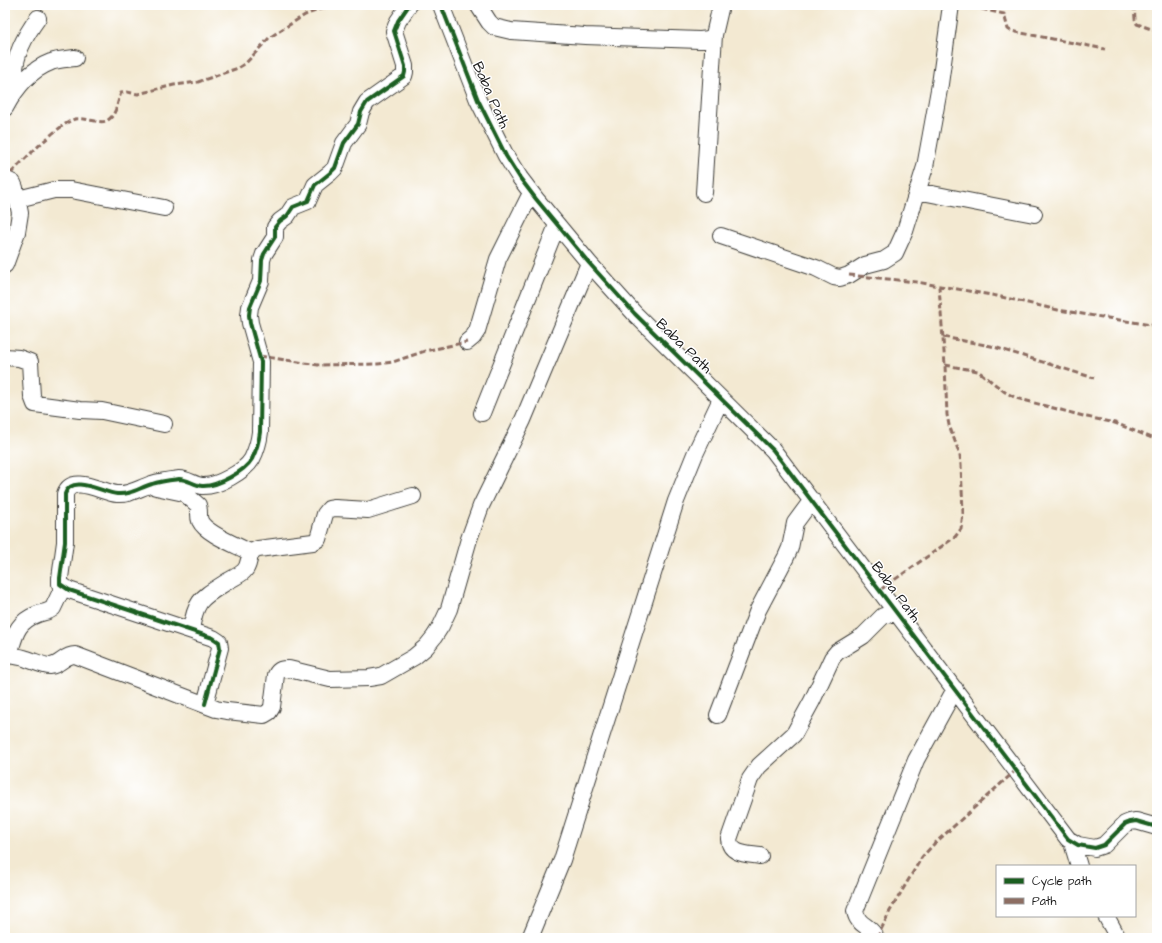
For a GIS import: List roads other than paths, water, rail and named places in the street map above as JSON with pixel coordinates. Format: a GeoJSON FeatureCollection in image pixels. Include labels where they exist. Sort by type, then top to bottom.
{"type":"FeatureCollection","features":[{"type":"Feature","properties":{"kind":"street"},"geometry":{"type":"LineString","coordinates":[[205,704],[220,648],[219,642],[213,638],[191,630],[63,587],[60,584],[65,542],[64,500],[66,489],[74,484],[80,484],[115,494],[124,494],[132,493],[149,485],[180,479],[202,486],[227,479],[245,467],[252,458],[260,439],[261,362],[249,315],[250,307],[261,281],[262,260],[264,254],[274,237],[275,227],[277,224],[287,216],[293,207],[308,201],[317,182],[333,171],[344,143],[358,124],[361,112],[367,102],[404,76],[405,66],[394,31],[398,21],[409,5]]}},
{"type":"Feature","properties":{"kind":"street","name":"Baba Path"},"geometry":{"type":"LineString","coordinates":[[441,5],[478,100],[506,156],[531,193],[589,263],[655,335],[773,450],[1072,843]]}},
{"type":"Feature","properties":{"kind":"street"},"geometry":{"type":"LineString","coordinates":[[478,5],[494,27],[511,31],[585,36],[700,40],[709,39],[714,35]]}},
{"type":"Feature","properties":{"kind":"street"},"geometry":{"type":"LineString","coordinates":[[704,193],[714,35],[721,5]]}},
{"type":"Feature","properties":{"kind":"street"},"geometry":{"type":"LineString","coordinates":[[721,236],[816,268],[834,277],[840,278],[849,275],[865,265],[891,257],[895,253],[905,232],[925,167],[939,91],[951,5]]}},
{"type":"Feature","properties":{"kind":"street"},"geometry":{"type":"LineString","coordinates":[[16,91],[16,64],[24,40],[38,18]]}},
{"type":"Feature","properties":{"kind":"street"},"geometry":{"type":"LineString","coordinates":[[5,108],[16,91],[30,74],[51,62],[75,58]]}},
{"type":"Feature","properties":{"kind":"street"},"geometry":{"type":"LineString","coordinates":[[5,179],[14,186],[20,213],[17,232],[5,265]]}},
{"type":"Feature","properties":{"kind":"street"},"geometry":{"type":"LineString","coordinates":[[18,199],[54,190],[71,190],[164,208]]}},
{"type":"Feature","properties":{"kind":"street"},"geometry":{"type":"LineString","coordinates":[[917,191],[1034,214]]}},
{"type":"Feature","properties":{"kind":"street"},"geometry":{"type":"LineString","coordinates":[[467,342],[477,331],[498,259],[531,193]]}},
{"type":"Feature","properties":{"kind":"street"},"geometry":{"type":"LineString","coordinates":[[482,413],[558,225]]}},
{"type":"Feature","properties":{"kind":"street"},"geometry":{"type":"LineString","coordinates":[[63,587],[53,608],[50,611],[39,613],[21,623],[17,628],[7,655],[24,658],[47,666],[58,664],[70,655],[75,655],[227,711],[264,715],[269,712],[272,707],[278,670],[289,669],[330,679],[369,678],[381,676],[414,657],[426,647],[442,626],[449,609],[481,506],[523,420],[589,263]]}},
{"type":"Feature","properties":{"kind":"street"},"geometry":{"type":"LineString","coordinates":[[5,357],[19,358],[30,362],[32,396],[35,404],[80,410],[102,411],[164,424]]}},
{"type":"Feature","properties":{"kind":"street"},"geometry":{"type":"LineString","coordinates":[[530,938],[562,860],[676,501],[694,454],[721,399]]}},
{"type":"Feature","properties":{"kind":"street"},"geometry":{"type":"LineString","coordinates":[[149,485],[184,493],[198,505],[200,521],[204,527],[216,536],[251,553]]}},
{"type":"Feature","properties":{"kind":"street"},"geometry":{"type":"LineString","coordinates":[[191,630],[197,605],[209,593],[245,570],[251,553],[258,549],[312,542],[318,539],[325,514],[329,509],[368,510],[412,496]]}},
{"type":"Feature","properties":{"kind":"street"},"geometry":{"type":"LineString","coordinates":[[718,715],[758,610],[790,548],[795,523],[812,500]]}},
{"type":"Feature","properties":{"kind":"street"},"geometry":{"type":"LineString","coordinates":[[760,856],[738,852],[733,850],[729,845],[729,839],[750,779],[759,766],[794,734],[832,658],[837,652],[863,636],[883,616],[897,613]]}},
{"type":"Feature","properties":{"kind":"street"},"geometry":{"type":"LineString","coordinates":[[876,938],[872,930],[860,923],[856,917],[855,911],[916,760],[952,684]]}},
{"type":"Feature","properties":{"kind":"street"},"geometry":{"type":"LineString","coordinates":[[1072,843],[1095,848],[1104,845],[1125,824],[1130,822],[1136,821],[1157,826]]}},
{"type":"Feature","properties":{"kind":"street"},"geometry":{"type":"LineString","coordinates":[[1072,843],[1079,865]]}},
{"type":"Feature","properties":{"kind":"street"},"geometry":{"type":"LineString","coordinates":[[1107,917],[1118,938]]}}]}
